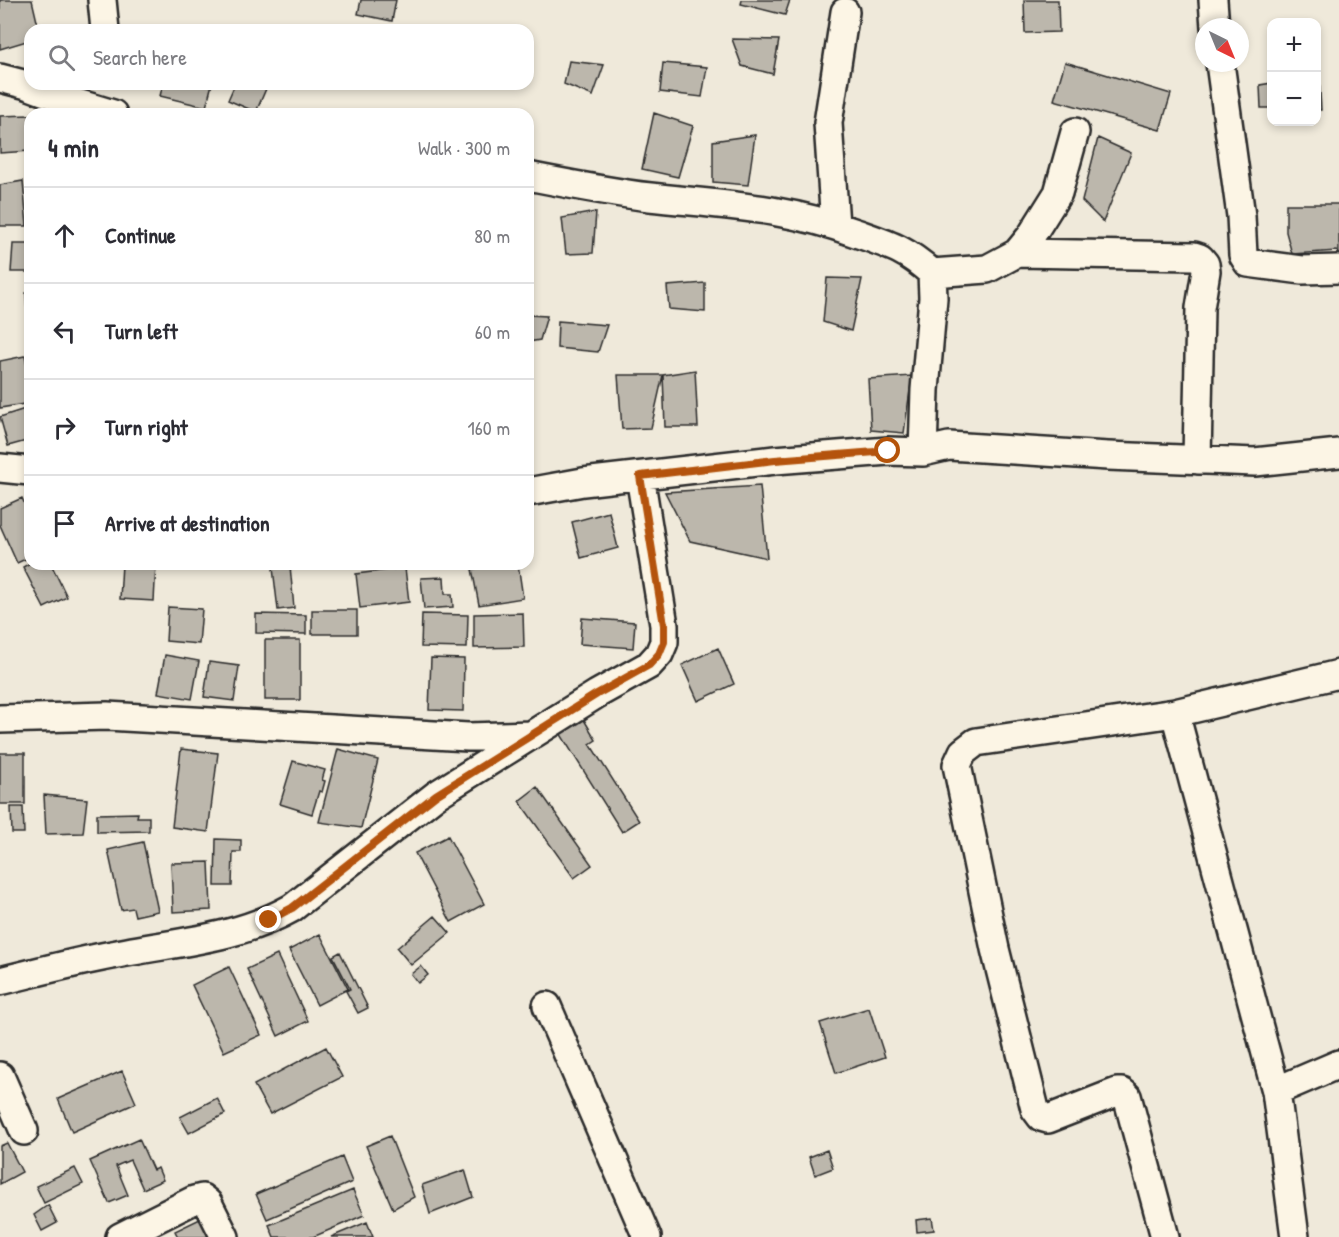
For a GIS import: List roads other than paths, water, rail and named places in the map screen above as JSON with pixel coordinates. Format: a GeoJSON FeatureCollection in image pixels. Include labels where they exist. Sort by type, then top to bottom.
{"type":"FeatureCollection","features":[{"type":"Feature","properties":{"kind":"street"},"geometry":{"type":"LineString","coordinates":[[102,0],[104,24]]}},
{"type":"Feature","properties":{"kind":"street"},"geometry":{"type":"LineString","coordinates":[[1213,0],[1214,18]]}},
{"type":"Feature","properties":{"kind":"street"},"geometry":{"type":"LineString","coordinates":[[835,225],[828,123],[845,12]]}},
{"type":"Feature","properties":{"kind":"street"},"geometry":{"type":"LineString","coordinates":[[1221,72],[1240,206],[1245,260],[1248,263],[1302,270],[1339,269]]}},
{"type":"Feature","properties":{"kind":"street"},"geometry":{"type":"LineString","coordinates":[[0,78],[24,83]]}},
{"type":"Feature","properties":{"kind":"street"},"geometry":{"type":"LineString","coordinates":[[43,90],[94,108]]}},
{"type":"Feature","properties":{"kind":"street"},"geometry":{"type":"LineString","coordinates":[[534,177],[612,192],[766,208],[835,225],[898,247],[932,273],[987,269],[1017,253],[1031,236],[1058,193],[1075,132]]}},
{"type":"Feature","properties":{"kind":"street"},"geometry":{"type":"LineString","coordinates":[[1017,253],[1200,258],[1205,264],[1206,271],[1200,308],[1197,460]]}},
{"type":"Feature","properties":{"kind":"street"},"geometry":{"type":"LineString","coordinates":[[923,452],[925,390],[933,298],[932,273]]}},
{"type":"Feature","properties":{"kind":"street"},"geometry":{"type":"LineString","coordinates":[[534,491],[582,482],[775,460],[888,451],[923,452],[949,446],[1255,462],[1339,453]]}},
{"type":"Feature","properties":{"kind":"street"},"geometry":{"type":"LineString","coordinates":[[0,468],[24,470]]}},
{"type":"Feature","properties":{"kind":"street"},"geometry":{"type":"LineString","coordinates":[[0,981],[112,954],[179,944],[241,931],[269,920],[292,908],[436,795],[597,694],[649,665],[659,654],[664,642],[664,625],[640,476]]}},
{"type":"Feature","properties":{"kind":"street"},"geometry":{"type":"LineString","coordinates":[[1165,1237],[1127,1096],[1122,1092],[1117,1092],[1048,1119],[1041,1117],[1035,1109],[996,949],[957,765],[963,752],[976,742],[1175,713],[1339,674]]}},
{"type":"Feature","properties":{"kind":"street"},"geometry":{"type":"LineString","coordinates":[[1175,713],[1276,1091],[1296,1237]]}},
{"type":"Feature","properties":{"kind":"street"},"geometry":{"type":"LineString","coordinates":[[0,719],[107,716],[468,737],[532,735]]}},
{"type":"Feature","properties":{"kind":"street"},"geometry":{"type":"LineString","coordinates":[[548,1006],[647,1237]]}},
{"type":"Feature","properties":{"kind":"street"},"geometry":{"type":"LineString","coordinates":[[1276,1091],[1339,1064]]}},
{"type":"Feature","properties":{"kind":"street"},"geometry":{"type":"LineString","coordinates":[[0,1076],[24,1131]]}},
{"type":"Feature","properties":{"kind":"street"},"geometry":{"type":"LineString","coordinates":[[120,1237],[202,1198],[208,1203],[225,1237]]}}]}
